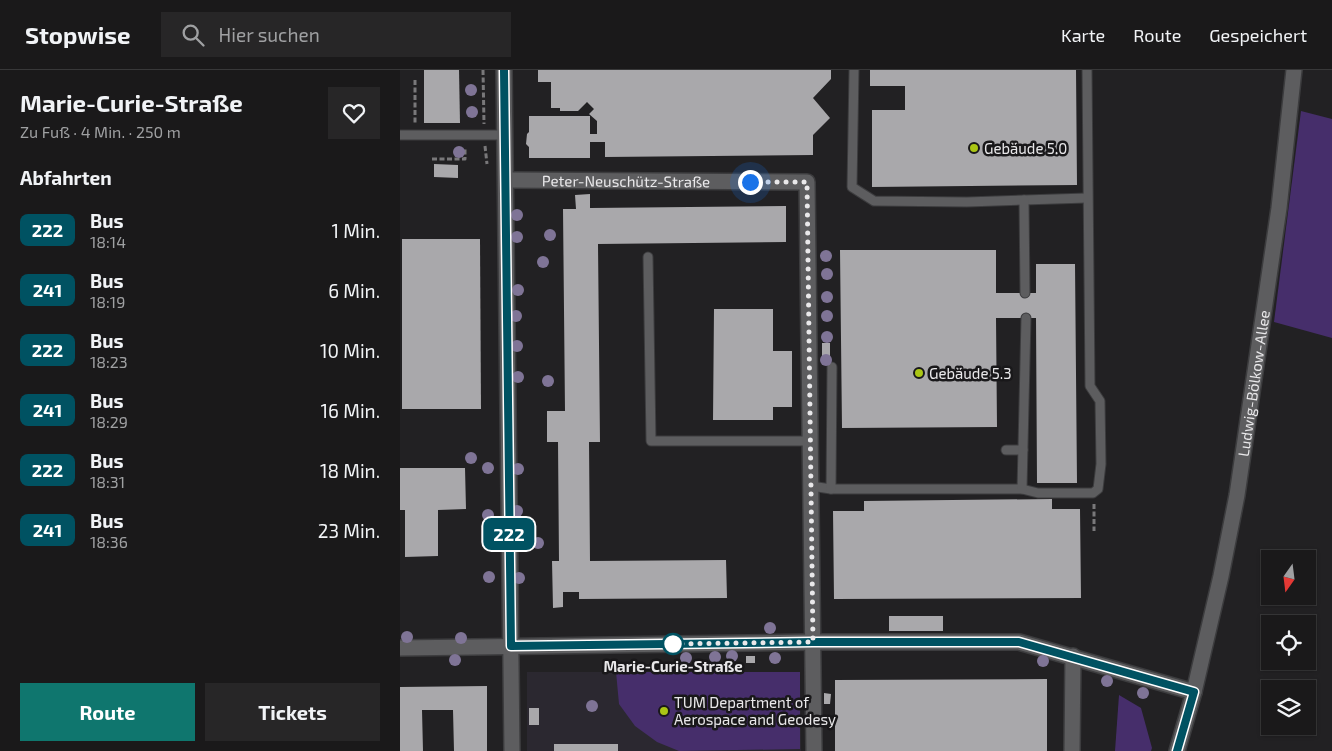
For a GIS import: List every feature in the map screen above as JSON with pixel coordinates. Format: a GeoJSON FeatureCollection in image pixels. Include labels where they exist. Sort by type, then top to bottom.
{"type":"FeatureCollection","features":[{"type":"Feature","properties":{"kind":"street"},"geometry":{"type":"LineString","coordinates":[[504,70],[512,751]]}},
{"type":"Feature","properties":{"kind":"street","name":"Ludwig-Bölkow-Allee"},"geometry":{"type":"LineString","coordinates":[[1177,751],[1194,692],[1221,576],[1237,496],[1279,208],[1294,70]]}},
{"type":"Feature","properties":{"kind":"street","name":"Peter-Neuschütz-Straße"},"geometry":{"type":"LineString","coordinates":[[506,180],[807,182],[810,441]]}},
{"type":"Feature","properties":{"kind":"street"},"geometry":{"type":"LineString","coordinates":[[810,441],[814,751]]}},
{"type":"Feature","properties":{"kind":"street"},"geometry":{"type":"LineString","coordinates":[[400,648],[813,642],[1019,642],[1194,692]]}},
{"type":"Feature","properties":{"kind":"street"},"geometry":{"type":"LineString","coordinates":[[1072,751],[1073,656]]}},
{"type":"Feature","properties":{"kind":"lane"},"geometry":{"type":"LineString","coordinates":[[854,70],[852,187],[874,201],[967,202],[1087,198]]}},
{"type":"Feature","properties":{"kind":"lane"},"geometry":{"type":"LineString","coordinates":[[811,486],[831,489],[1022,489],[1038,493],[1093,493],[1098,489],[1100,401],[1090,386],[1087,70]]}},
{"type":"Feature","properties":{"kind":"lane"},"geometry":{"type":"LineString","coordinates":[[400,135],[505,135]]}},
{"type":"Feature","properties":{"kind":"lane"},"geometry":{"type":"LineString","coordinates":[[1024,200],[1025,293]]}},
{"type":"Feature","properties":{"kind":"lane"},"geometry":{"type":"LineString","coordinates":[[648,257],[651,440],[810,441]]}},
{"type":"Feature","properties":{"kind":"lane"},"geometry":{"type":"LineString","coordinates":[[1022,489],[1026,318]]}},
{"type":"Feature","properties":{"kind":"lane"},"geometry":{"type":"LineString","coordinates":[[831,489],[832,367]]}},
{"type":"Feature","properties":{"kind":"lane"},"geometry":{"type":"LineString","coordinates":[[1006,450],[1023,450]]}},
{"type":"Feature","properties":{"kind":"path"},"geometry":{"type":"LineString","coordinates":[[415,80],[415,135]]}},
{"type":"Feature","properties":{"kind":"path"},"geometry":{"type":"LineString","coordinates":[[432,159],[465,159],[464,135]]}},
{"type":"Feature","properties":{"kind":"path"},"geometry":{"type":"LineString","coordinates":[[1093,493],[1094,531]]}},
{"type":"Feature","properties":{"kind":"shaded area"},"geometry":{"type":"Polygon","coordinates":[[[1301,111],[1332,119],[1332,338],[1274,322],[1301,111]]]}},
{"type":"Feature","properties":{"kind":"shaded area","name":"TUM Department of Aerospace and Geodesy"},"geometry":{"type":"Polygon","coordinates":[[[527,672],[800,672],[801,751],[527,751],[527,672]]]}},
{"type":"Feature","properties":{"kind":"shaded area","name":"TUM Department of Aerospace and Geodesy"},"geometry":{"type":"Polygon","coordinates":[[[616,672],[800,672],[800,749],[679,751],[657,742],[635,726],[619,704],[616,672]]]}},
{"type":"Feature","properties":{"kind":"shaded area"},"geometry":{"type":"Polygon","coordinates":[[[1119,695],[1141,708],[1152,748],[1151,751],[1115,751],[1119,695]]]}},
{"type":"Feature","properties":{"kind":"building"},"geometry":{"type":"Polygon","coordinates":[[[424,70],[459,70],[460,123],[424,123],[424,70]]]}},
{"type":"Feature","properties":{"kind":"building"},"geometry":{"type":"Polygon","coordinates":[[[538,70],[831,70],[831,79],[813,98],[830,118],[813,135],[813,155],[605,157],[605,142],[590,142],[590,158],[529,158],[529,147],[526,144],[529,132],[529,116],[590,116],[590,134],[597,134],[597,121],[589,114],[594,109],[587,102],[578,111],[560,111],[560,108],[551,108],[551,82],[538,82],[538,70]]]}},
{"type":"Feature","properties":{"kind":"building","name":"Gebäude 5.0"},"geometry":{"type":"Polygon","coordinates":[[[870,70],[1076,70],[1077,185],[872,187],[872,110],[905,110],[905,86],[870,86],[870,70]]]}},
{"type":"Feature","properties":{"kind":"building"},"geometry":{"type":"Polygon","coordinates":[[[434,164],[458,165],[458,178],[434,177],[434,164]]]}},
{"type":"Feature","properties":{"kind":"building"},"geometry":{"type":"Polygon","coordinates":[[[590,194],[590,208],[786,206],[786,242],[598,244],[600,442],[589,442],[590,561],[726,560],[727,598],[579,599],[579,592],[563,592],[563,607],[553,608],[552,561],[559,561],[558,442],[547,442],[547,411],[565,411],[563,209],[576,209],[575,195],[590,194]]]}},
{"type":"Feature","properties":{"kind":"building"},"geometry":{"type":"Polygon","coordinates":[[[402,239],[480,239],[481,409],[402,409],[402,239]]]}},
{"type":"Feature","properties":{"kind":"building","name":"Gebäude 5.3"},"geometry":{"type":"Polygon","coordinates":[[[840,250],[996,250],[996,293],[1036,293],[1036,264],[1075,264],[1077,483],[1037,483],[1036,318],[996,318],[997,427],[842,428],[840,250]]]}},
{"type":"Feature","properties":{"kind":"building"},"geometry":{"type":"Polygon","coordinates":[[[714,309],[773,309],[773,351],[792,351],[792,407],[773,407],[773,420],[713,420],[714,309]]]}},
{"type":"Feature","properties":{"kind":"building"},"geometry":{"type":"Polygon","coordinates":[[[822,343],[830,343],[830,358],[822,358],[822,343]]]}},
{"type":"Feature","properties":{"kind":"building"},"geometry":{"type":"Polygon","coordinates":[[[400,468],[465,468],[466,509],[438,510],[438,556],[405,557],[405,510],[400,510],[400,468]]]}},
{"type":"Feature","properties":{"kind":"building"},"geometry":{"type":"Polygon","coordinates":[[[1052,499],[1052,509],[1080,509],[1081,598],[834,599],[833,511],[864,511],[864,501],[1052,499]]]}},
{"type":"Feature","properties":{"kind":"building"},"geometry":{"type":"Polygon","coordinates":[[[889,616],[943,616],[943,631],[889,631],[889,616]]]}},
{"type":"Feature","properties":{"kind":"building"},"geometry":{"type":"Polygon","coordinates":[[[746,656],[755,656],[755,663],[746,663],[746,656]]]}},
{"type":"Feature","properties":{"kind":"building"},"geometry":{"type":"Polygon","coordinates":[[[1047,679],[1047,751],[835,751],[835,680],[1047,679]]]}},
{"type":"Feature","properties":{"kind":"building"},"geometry":{"type":"Polygon","coordinates":[[[487,686],[487,751],[454,751],[453,710],[422,710],[423,751],[400,751],[400,687],[487,686]]]}},
{"type":"Feature","properties":{"kind":"building"},"geometry":{"type":"Polygon","coordinates":[[[824,693],[831,694],[830,704],[824,704],[824,693]]]}},
{"type":"Feature","properties":{"kind":"building"},"geometry":{"type":"Polygon","coordinates":[[[529,708],[539,708],[539,725],[529,725],[529,708]]]}},
{"type":"Feature","properties":{"kind":"building"},"geometry":{"type":"Polygon","coordinates":[[[554,744],[618,744],[618,751],[554,751],[554,744]]]}},
{"type":"Feature","properties":{"kind":"bus line","name":"222"},"geometry":{"type":"LineString","coordinates":[[504,70],[511,646],[813,642],[1019,642],[1194,692],[1177,751]]}},
{"type":"Feature","properties":{"kind":"place","name":"Gebäude 5.0"},"geometry":{"type":"Point","coordinates":[974,148]}},
{"type":"Feature","properties":{"kind":"place","name":"Gebäude 5.3"},"geometry":{"type":"Point","coordinates":[919,373]}},
{"type":"Feature","properties":{"kind":"place","name":"Marie-Curie-Straße"},"geometry":{"type":"Point","coordinates":[673,644]}},
{"type":"Feature","properties":{"kind":"place","name":"TUM Department of Aerospace and Geodesy"},"geometry":{"type":"Point","coordinates":[664,711]}},
{"type":"Feature","properties":{"kind":"route"},"geometry":{"type":"LineString","coordinates":[[673,644],[813,642],[807,182],[750,182]]}}]}
